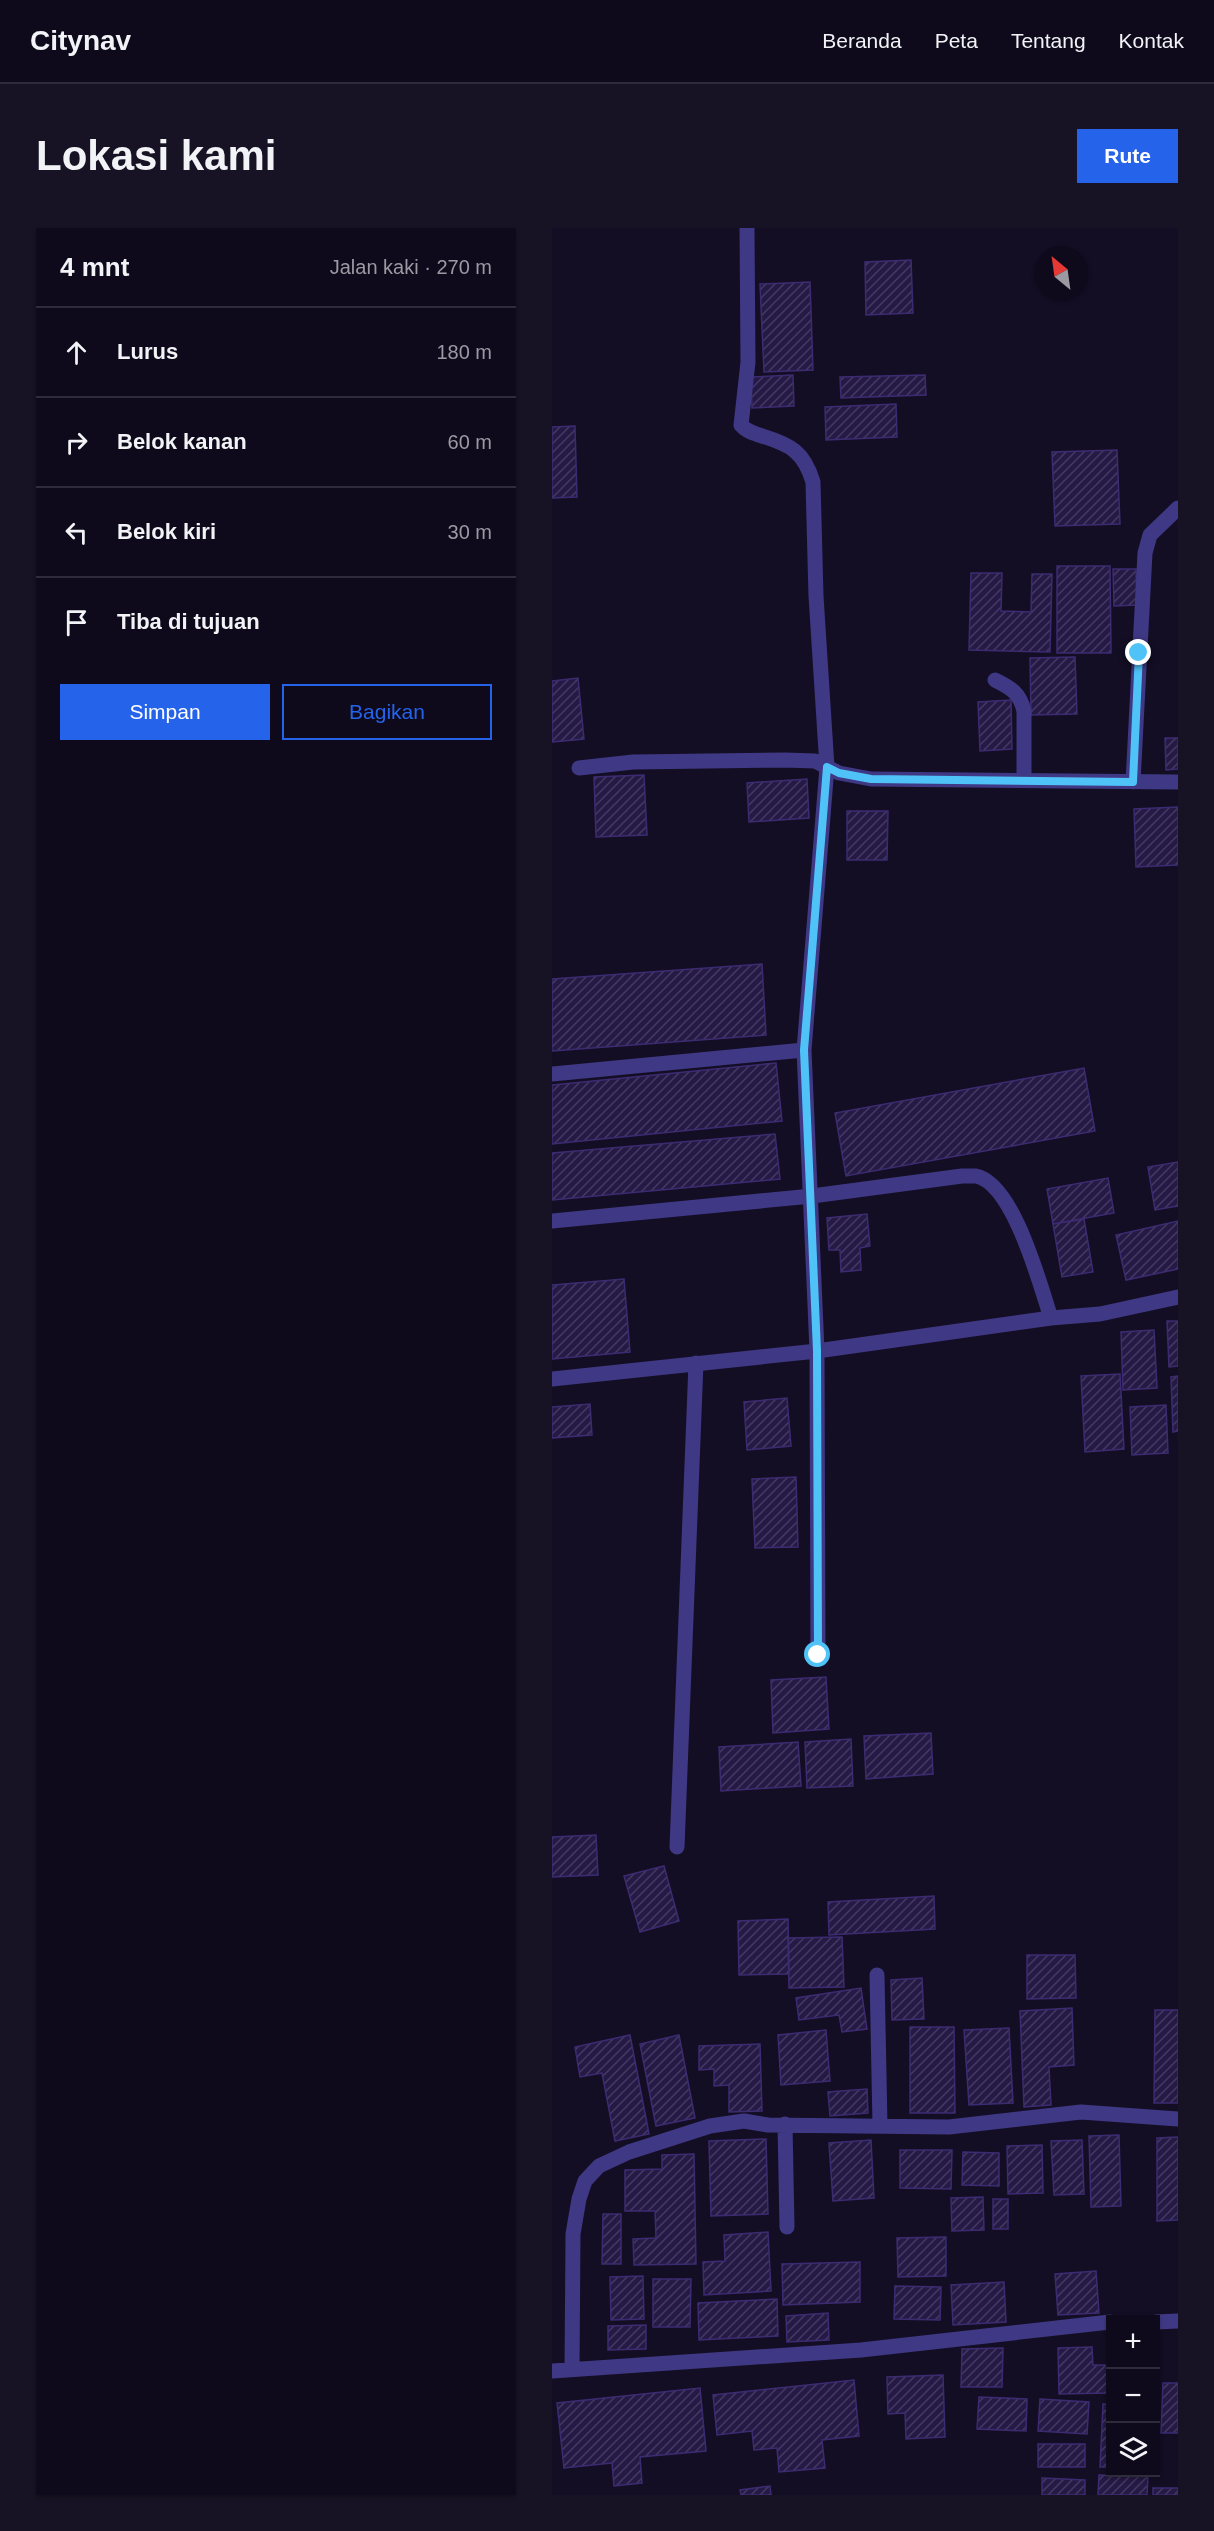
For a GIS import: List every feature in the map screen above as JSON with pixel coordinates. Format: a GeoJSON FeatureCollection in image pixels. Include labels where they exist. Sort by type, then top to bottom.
{"type":"FeatureCollection","features":[{"type":"Feature","properties":{"kind":"street"},"geometry":{"type":"LineString","coordinates":[[747,228],[748,362],[740,421],[748,432],[792,447],[809,468],[813,482],[816,596],[827,767],[804,1050],[817,1351],[818,1655]]}},
{"type":"Feature","properties":{"kind":"street"},"geometry":{"type":"LineString","coordinates":[[1133,782],[1145,554],[1150,535],[1178,507]]}},
{"type":"Feature","properties":{"kind":"street"},"geometry":{"type":"LineString","coordinates":[[995,680],[1015,690],[1024,711],[1024,780]]}},
{"type":"Feature","properties":{"kind":"street"},"geometry":{"type":"LineString","coordinates":[[579,768],[633,762],[785,760],[815,761],[839,773],[871,779],[1178,782]]}},
{"type":"Feature","properties":{"kind":"street"},"geometry":{"type":"LineString","coordinates":[[552,1074],[804,1050]]}},
{"type":"Feature","properties":{"kind":"street"},"geometry":{"type":"LineString","coordinates":[[552,1221],[812,1196],[962,1176],[978,1176],[999,1192],[1019,1225],[1051,1318]]}},
{"type":"Feature","properties":{"kind":"street"},"geometry":{"type":"LineString","coordinates":[[552,1379],[817,1351],[1051,1318],[1100,1314],[1178,1297]]}},
{"type":"Feature","properties":{"kind":"street"},"geometry":{"type":"LineString","coordinates":[[677,1847],[696,1364]]}},
{"type":"Feature","properties":{"kind":"street"},"geometry":{"type":"LineString","coordinates":[[877,1976],[880,2125]]}},
{"type":"Feature","properties":{"kind":"street"},"geometry":{"type":"LineString","coordinates":[[572,2370],[573,2234],[579,2199],[585,2181],[599,2166],[629,2152],[710,2126],[744,2121],[949,2127],[1081,2112],[1178,2119]]}},
{"type":"Feature","properties":{"kind":"street"},"geometry":{"type":"LineString","coordinates":[[785,2124],[787,2227]]}},
{"type":"Feature","properties":{"kind":"street"},"geometry":{"type":"LineString","coordinates":[[1160,2322],[1178,2321]]}},
{"type":"Feature","properties":{"kind":"street"},"geometry":{"type":"LineString","coordinates":[[552,2371],[861,2350],[1106,2322]]}},
{"type":"Feature","properties":{"kind":"building"},"geometry":{"type":"Polygon","coordinates":[[[911,260],[913,313],[866,315],[865,262],[911,260]]]}},
{"type":"Feature","properties":{"kind":"building"},"geometry":{"type":"Polygon","coordinates":[[[810,282],[813,370],[764,372],[760,284],[810,282]]]}},
{"type":"Feature","properties":{"kind":"building"},"geometry":{"type":"Polygon","coordinates":[[[793,375],[794,406],[752,408],[751,377],[793,375]]]}},
{"type":"Feature","properties":{"kind":"building"},"geometry":{"type":"Polygon","coordinates":[[[925,375],[926,395],[841,398],[840,377],[925,375]]]}},
{"type":"Feature","properties":{"kind":"building"},"geometry":{"type":"Polygon","coordinates":[[[896,404],[897,437],[826,440],[825,407],[896,404]]]}},
{"type":"Feature","properties":{"kind":"building"},"geometry":{"type":"Polygon","coordinates":[[[575,426],[577,497],[552,498],[552,427],[575,426]]]}},
{"type":"Feature","properties":{"kind":"building"},"geometry":{"type":"Polygon","coordinates":[[[1117,450],[1120,524],[1055,526],[1052,452],[1117,450]]]}},
{"type":"Feature","properties":{"kind":"building"},"geometry":{"type":"Polygon","coordinates":[[[1057,566],[1110,566],[1111,653],[1057,653],[1057,566]]]}},
{"type":"Feature","properties":{"kind":"building"},"geometry":{"type":"Polygon","coordinates":[[[1113,569],[1136,569],[1137,605],[1114,606],[1113,569]]]}},
{"type":"Feature","properties":{"kind":"building"},"geometry":{"type":"Polygon","coordinates":[[[971,573],[1002,573],[1001,611],[1031,612],[1032,574],[1052,574],[1050,652],[969,650],[971,573]]]}},
{"type":"Feature","properties":{"kind":"building"},"geometry":{"type":"Polygon","coordinates":[[[1075,657],[1077,714],[1031,715],[1030,658],[1075,657]]]}},
{"type":"Feature","properties":{"kind":"building"},"geometry":{"type":"Polygon","coordinates":[[[578,678],[584,739],[552,742],[552,681],[578,678]]]}},
{"type":"Feature","properties":{"kind":"building"},"geometry":{"type":"Polygon","coordinates":[[[1011,700],[1012,749],[980,751],[978,702],[1011,700]]]}},
{"type":"Feature","properties":{"kind":"building"},"geometry":{"type":"Polygon","coordinates":[[[1165,738],[1178,738],[1178,769],[1166,770],[1165,738]]]}},
{"type":"Feature","properties":{"kind":"building"},"geometry":{"type":"Polygon","coordinates":[[[644,775],[647,835],[596,837],[594,777],[644,775]]]}},
{"type":"Feature","properties":{"kind":"building"},"geometry":{"type":"Polygon","coordinates":[[[807,779],[809,818],[749,822],[747,783],[807,779]]]}},
{"type":"Feature","properties":{"kind":"building"},"geometry":{"type":"Polygon","coordinates":[[[1178,807],[1178,865],[1136,867],[1134,809],[1178,807]]]}},
{"type":"Feature","properties":{"kind":"building"},"geometry":{"type":"Polygon","coordinates":[[[847,811],[888,811],[887,860],[847,860],[847,811]]]}},
{"type":"Feature","properties":{"kind":"building"},"geometry":{"type":"Polygon","coordinates":[[[762,964],[766,1035],[552,1051],[552,979],[762,964]]]}},
{"type":"Feature","properties":{"kind":"building"},"geometry":{"type":"Polygon","coordinates":[[[776,1063],[782,1121],[552,1144],[552,1085],[776,1063]]]}},
{"type":"Feature","properties":{"kind":"building"},"geometry":{"type":"Polygon","coordinates":[[[1084,1068],[1095,1131],[846,1176],[835,1113],[1084,1068]]]}},
{"type":"Feature","properties":{"kind":"building"},"geometry":{"type":"Polygon","coordinates":[[[775,1134],[780,1179],[552,1200],[552,1153],[775,1134]]]}},
{"type":"Feature","properties":{"kind":"building"},"geometry":{"type":"Polygon","coordinates":[[[1178,1162],[1178,1206],[1155,1210],[1148,1167],[1178,1162]]]}},
{"type":"Feature","properties":{"kind":"building"},"geometry":{"type":"Polygon","coordinates":[[[1108,1178],[1114,1213],[1053,1224],[1047,1189],[1108,1178]]]}},
{"type":"Feature","properties":{"kind":"building"},"geometry":{"type":"Polygon","coordinates":[[[867,1214],[870,1246],[860,1248],[861,1270],[841,1272],[840,1250],[829,1250],[827,1218],[867,1214]]]}},
{"type":"Feature","properties":{"kind":"building"},"geometry":{"type":"Polygon","coordinates":[[[1084,1219],[1093,1272],[1062,1277],[1053,1224],[1084,1219]]]}},
{"type":"Feature","properties":{"kind":"building"},"geometry":{"type":"Polygon","coordinates":[[[1178,1221],[1178,1269],[1126,1280],[1116,1235],[1178,1221]]]}},
{"type":"Feature","properties":{"kind":"building"},"geometry":{"type":"Polygon","coordinates":[[[624,1279],[630,1352],[552,1359],[552,1285],[624,1279]]]}},
{"type":"Feature","properties":{"kind":"building"},"geometry":{"type":"Polygon","coordinates":[[[1167,1321],[1178,1321],[1178,1366],[1169,1367],[1167,1321]]]}},
{"type":"Feature","properties":{"kind":"building"},"geometry":{"type":"Polygon","coordinates":[[[1154,1330],[1157,1388],[1123,1390],[1121,1332],[1154,1330]]]}},
{"type":"Feature","properties":{"kind":"building"},"geometry":{"type":"Polygon","coordinates":[[[1120,1374],[1124,1449],[1085,1452],[1081,1376],[1120,1374]]]}},
{"type":"Feature","properties":{"kind":"building"},"geometry":{"type":"Polygon","coordinates":[[[1178,1376],[1178,1431],[1173,1432],[1171,1377],[1178,1376]]]}},
{"type":"Feature","properties":{"kind":"building"},"geometry":{"type":"Polygon","coordinates":[[[787,1398],[791,1446],[747,1450],[744,1402],[787,1398]]]}},
{"type":"Feature","properties":{"kind":"building"},"geometry":{"type":"Polygon","coordinates":[[[590,1404],[592,1435],[552,1438],[552,1407],[590,1404]]]}},
{"type":"Feature","properties":{"kind":"building"},"geometry":{"type":"Polygon","coordinates":[[[1166,1405],[1168,1453],[1132,1455],[1130,1407],[1166,1405]]]}},
{"type":"Feature","properties":{"kind":"building"},"geometry":{"type":"Polygon","coordinates":[[[796,1477],[798,1547],[755,1548],[752,1479],[796,1477]]]}},
{"type":"Feature","properties":{"kind":"building"},"geometry":{"type":"Polygon","coordinates":[[[826,1677],[829,1729],[773,1733],[771,1680],[826,1677]]]}},
{"type":"Feature","properties":{"kind":"building"},"geometry":{"type":"Polygon","coordinates":[[[931,1733],[933,1774],[866,1779],[864,1736],[931,1733]]]}},
{"type":"Feature","properties":{"kind":"building"},"geometry":{"type":"Polygon","coordinates":[[[851,1739],[853,1786],[807,1788],[805,1742],[851,1739]]]}},
{"type":"Feature","properties":{"kind":"building"},"geometry":{"type":"Polygon","coordinates":[[[798,1742],[801,1786],[721,1791],[719,1747],[798,1742]]]}},
{"type":"Feature","properties":{"kind":"building"},"geometry":{"type":"Polygon","coordinates":[[[596,1835],[598,1875],[552,1877],[552,1837],[596,1835]]]}},
{"type":"Feature","properties":{"kind":"building"},"geometry":{"type":"Polygon","coordinates":[[[664,1866],[679,1921],[640,1932],[624,1876],[664,1866]]]}},
{"type":"Feature","properties":{"kind":"building"},"geometry":{"type":"Polygon","coordinates":[[[934,1896],[935,1929],[829,1935],[828,1902],[934,1896]]]}},
{"type":"Feature","properties":{"kind":"building"},"geometry":{"type":"Polygon","coordinates":[[[788,1919],[789,1974],[739,1975],[738,1921],[788,1919]]]}},
{"type":"Feature","properties":{"kind":"building"},"geometry":{"type":"Polygon","coordinates":[[[842,1937],[844,1987],[789,1988],[788,1938],[842,1937]]]}},
{"type":"Feature","properties":{"kind":"building"},"geometry":{"type":"Polygon","coordinates":[[[1027,1955],[1075,1955],[1076,1998],[1027,1999],[1027,1955]]]}},
{"type":"Feature","properties":{"kind":"building"},"geometry":{"type":"Polygon","coordinates":[[[922,1978],[924,2019],[892,2020],[891,1980],[922,1978]]]}},
{"type":"Feature","properties":{"kind":"building"},"geometry":{"type":"Polygon","coordinates":[[[861,1988],[867,2029],[842,2032],[839,2015],[799,2020],[796,1998],[861,1988]]]}},
{"type":"Feature","properties":{"kind":"building"},"geometry":{"type":"Polygon","coordinates":[[[1072,2008],[1074,2065],[1049,2067],[1051,2105],[1024,2107],[1020,2011],[1072,2008]]]}},
{"type":"Feature","properties":{"kind":"building"},"geometry":{"type":"Polygon","coordinates":[[[1155,2010],[1178,2010],[1178,2103],[1154,2103],[1155,2010]]]}},
{"type":"Feature","properties":{"kind":"building"},"geometry":{"type":"Polygon","coordinates":[[[910,2027],[954,2027],[955,2113],[910,2113],[910,2027]]]}},
{"type":"Feature","properties":{"kind":"building"},"geometry":{"type":"Polygon","coordinates":[[[1009,2028],[1013,2103],[969,2105],[964,2030],[1009,2028]]]}},
{"type":"Feature","properties":{"kind":"building"},"geometry":{"type":"Polygon","coordinates":[[[826,2030],[830,2081],[781,2085],[778,2035],[826,2030]]]}},
{"type":"Feature","properties":{"kind":"building"},"geometry":{"type":"Polygon","coordinates":[[[630,2035],[649,2134],[615,2141],[602,2073],[580,2077],[575,2047],[630,2035]]]}},
{"type":"Feature","properties":{"kind":"building"},"geometry":{"type":"Polygon","coordinates":[[[679,2035],[695,2118],[656,2126],[640,2044],[679,2035]]]}},
{"type":"Feature","properties":{"kind":"building"},"geometry":{"type":"Polygon","coordinates":[[[760,2044],[762,2111],[729,2112],[729,2085],[714,2086],[714,2069],[699,2070],[699,2046],[760,2044]]]}},
{"type":"Feature","properties":{"kind":"building"},"geometry":{"type":"Polygon","coordinates":[[[867,2089],[868,2113],[830,2116],[828,2092],[867,2089]]]}},
{"type":"Feature","properties":{"kind":"building"},"geometry":{"type":"Polygon","coordinates":[[[1119,2135],[1121,2206],[1091,2207],[1089,2136],[1119,2135]]]}},
{"type":"Feature","properties":{"kind":"building"},"geometry":{"type":"Polygon","coordinates":[[[1178,2137],[1178,2220],[1157,2221],[1157,2138],[1178,2137]]]}},
{"type":"Feature","properties":{"kind":"building"},"geometry":{"type":"Polygon","coordinates":[[[766,2139],[768,2214],[711,2216],[709,2141],[766,2139]]]}},
{"type":"Feature","properties":{"kind":"building"},"geometry":{"type":"Polygon","coordinates":[[[871,2140],[874,2198],[833,2201],[829,2143],[871,2140]]]}},
{"type":"Feature","properties":{"kind":"building"},"geometry":{"type":"Polygon","coordinates":[[[1082,2140],[1084,2194],[1054,2195],[1051,2141],[1082,2140]]]}},
{"type":"Feature","properties":{"kind":"building"},"geometry":{"type":"Polygon","coordinates":[[[1042,2145],[1043,2193],[1008,2194],[1007,2146],[1042,2145]]]}},
{"type":"Feature","properties":{"kind":"building"},"geometry":{"type":"Polygon","coordinates":[[[900,2150],[952,2150],[951,2189],[900,2188],[900,2150]]]}},
{"type":"Feature","properties":{"kind":"building"},"geometry":{"type":"Polygon","coordinates":[[[963,2152],[999,2153],[999,2186],[962,2185],[963,2152]]]}},
{"type":"Feature","properties":{"kind":"building"},"geometry":{"type":"Polygon","coordinates":[[[694,2154],[696,2264],[634,2265],[633,2239],[656,2238],[655,2211],[625,2211],[625,2170],[662,2169],[662,2155],[694,2154]]]}},
{"type":"Feature","properties":{"kind":"building"},"geometry":{"type":"Polygon","coordinates":[[[983,2197],[984,2230],[952,2231],[951,2198],[983,2197]]]}},
{"type":"Feature","properties":{"kind":"building"},"geometry":{"type":"Polygon","coordinates":[[[993,2199],[1008,2199],[1008,2229],[993,2229],[993,2199]]]}},
{"type":"Feature","properties":{"kind":"building"},"geometry":{"type":"Polygon","coordinates":[[[603,2214],[621,2214],[621,2264],[602,2264],[603,2214]]]}},
{"type":"Feature","properties":{"kind":"building"},"geometry":{"type":"Polygon","coordinates":[[[768,2232],[771,2291],[704,2295],[703,2262],[725,2261],[724,2235],[768,2232]]]}},
{"type":"Feature","properties":{"kind":"building"},"geometry":{"type":"Polygon","coordinates":[[[946,2237],[946,2276],[898,2277],[897,2238],[946,2237]]]}},
{"type":"Feature","properties":{"kind":"building"},"geometry":{"type":"Polygon","coordinates":[[[860,2262],[860,2302],[783,2305],[782,2264],[860,2262]]]}},
{"type":"Feature","properties":{"kind":"building"},"geometry":{"type":"Polygon","coordinates":[[[1096,2271],[1099,2313],[1058,2315],[1055,2274],[1096,2271]]]}},
{"type":"Feature","properties":{"kind":"building"},"geometry":{"type":"Polygon","coordinates":[[[643,2276],[644,2319],[611,2320],[610,2277],[643,2276]]]}},
{"type":"Feature","properties":{"kind":"building"},"geometry":{"type":"Polygon","coordinates":[[[653,2279],[691,2279],[690,2327],[653,2327],[653,2279]]]}},
{"type":"Feature","properties":{"kind":"building"},"geometry":{"type":"Polygon","coordinates":[[[1004,2282],[1006,2322],[953,2325],[951,2285],[1004,2282]]]}},
{"type":"Feature","properties":{"kind":"building"},"geometry":{"type":"Polygon","coordinates":[[[895,2286],[941,2287],[940,2320],[894,2319],[895,2286]]]}},
{"type":"Feature","properties":{"kind":"building"},"geometry":{"type":"Polygon","coordinates":[[[777,2299],[778,2336],[699,2340],[698,2303],[777,2299]]]}},
{"type":"Feature","properties":{"kind":"building"},"geometry":{"type":"Polygon","coordinates":[[[828,2313],[829,2340],[787,2342],[786,2316],[828,2313]]]}},
{"type":"Feature","properties":{"kind":"building"},"geometry":{"type":"Polygon","coordinates":[[[646,2325],[646,2349],[608,2350],[608,2326],[646,2325]]]}},
{"type":"Feature","properties":{"kind":"building"},"geometry":{"type":"Polygon","coordinates":[[[1092,2347],[1093,2365],[1106,2365],[1106,2393],[1059,2394],[1058,2348],[1092,2347]]]}},
{"type":"Feature","properties":{"kind":"building"},"geometry":{"type":"Polygon","coordinates":[[[1003,2348],[1002,2387],[961,2387],[962,2349],[1003,2348]]]}},
{"type":"Feature","properties":{"kind":"building"},"geometry":{"type":"Polygon","coordinates":[[[943,2375],[945,2437],[906,2439],[905,2413],[888,2414],[887,2377],[943,2375]]]}},
{"type":"Feature","properties":{"kind":"building"},"geometry":{"type":"Polygon","coordinates":[[[854,2380],[859,2436],[822,2440],[825,2468],[779,2472],[777,2448],[754,2450],[752,2431],[717,2435],[713,2395],[854,2380]]]}},
{"type":"Feature","properties":{"kind":"building"},"geometry":{"type":"Polygon","coordinates":[[[1163,2383],[1178,2383],[1178,2433],[1161,2433],[1163,2383]]]}},
{"type":"Feature","properties":{"kind":"building"},"geometry":{"type":"Polygon","coordinates":[[[700,2388],[706,2451],[640,2457],[642,2483],[614,2486],[612,2463],[564,2468],[557,2403],[700,2388]]]}},
{"type":"Feature","properties":{"kind":"building"},"geometry":{"type":"Polygon","coordinates":[[[979,2397],[1027,2399],[1026,2431],[977,2429],[979,2397]]]}},
{"type":"Feature","properties":{"kind":"building"},"geometry":{"type":"Polygon","coordinates":[[[1040,2399],[1089,2402],[1087,2434],[1038,2431],[1040,2399]]]}},
{"type":"Feature","properties":{"kind":"building"},"geometry":{"type":"Polygon","coordinates":[[[1103,2404],[1106,2404],[1106,2467],[1100,2467],[1103,2404]]]}},
{"type":"Feature","properties":{"kind":"building"},"geometry":{"type":"Polygon","coordinates":[[[1038,2444],[1085,2444],[1085,2467],[1038,2467],[1038,2444]]]}},
{"type":"Feature","properties":{"kind":"building"},"geometry":{"type":"Polygon","coordinates":[[[1099,2475],[1148,2477],[1147,2495],[1098,2495],[1099,2475]]]}},
{"type":"Feature","properties":{"kind":"building"},"geometry":{"type":"Polygon","coordinates":[[[1042,2478],[1085,2480],[1085,2495],[1042,2495],[1042,2478]]]}},
{"type":"Feature","properties":{"kind":"building"},"geometry":{"type":"Polygon","coordinates":[[[770,2486],[771,2495],[741,2495],[740,2490],[770,2486]]]}},
{"type":"Feature","properties":{"kind":"building"},"geometry":{"type":"Polygon","coordinates":[[[1153,2488],[1178,2488],[1178,2495],[1153,2495],[1153,2488]]]}},
{"type":"Feature","properties":{"kind":"route"},"geometry":{"type":"LineString","coordinates":[[818,1655],[817,1351],[804,1050],[827,767],[839,773],[871,779],[1133,782],[1139,653]]}}]}
